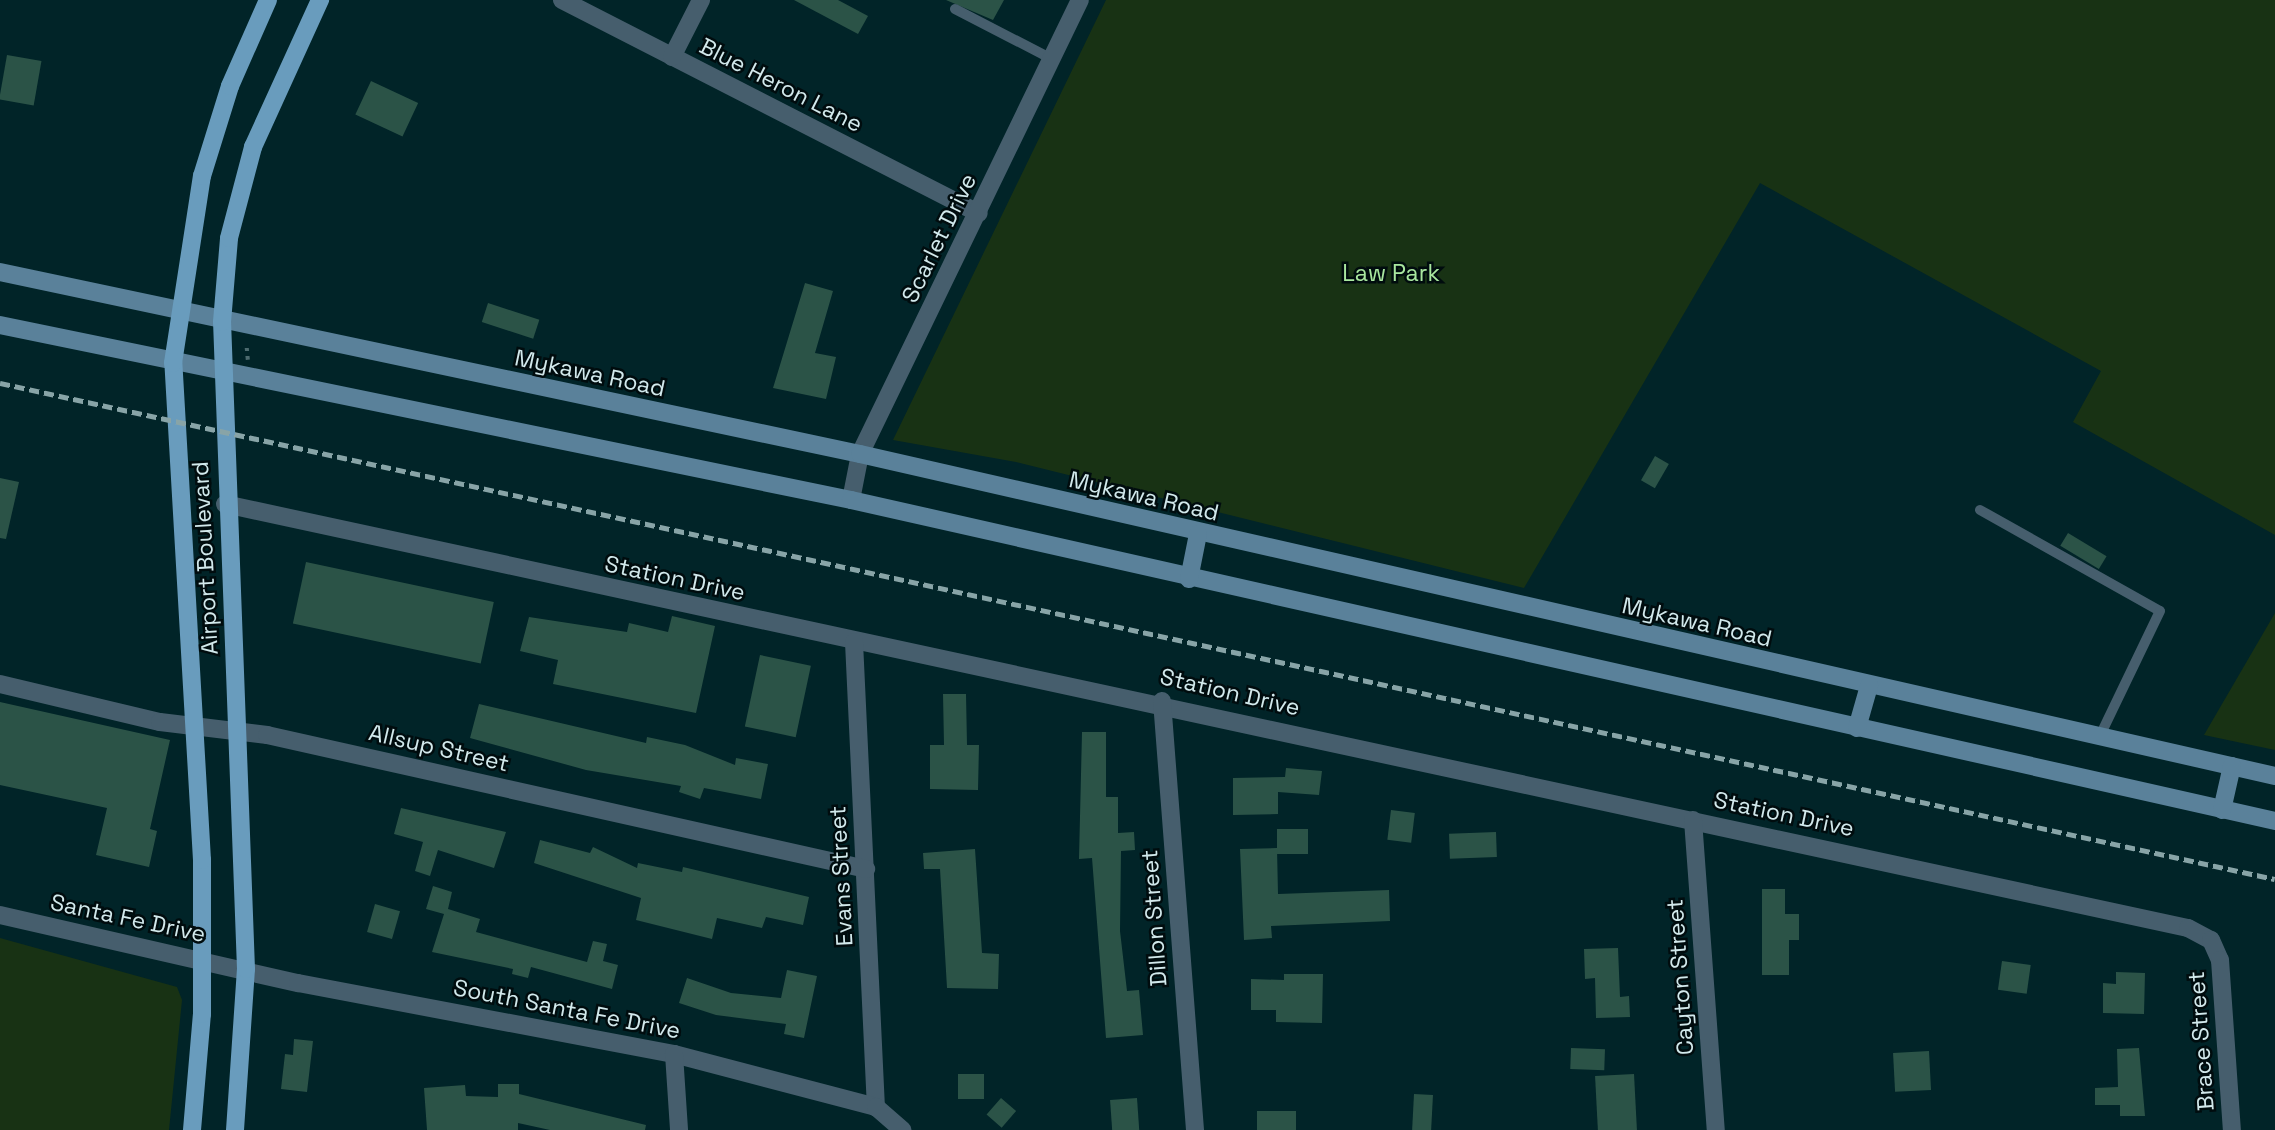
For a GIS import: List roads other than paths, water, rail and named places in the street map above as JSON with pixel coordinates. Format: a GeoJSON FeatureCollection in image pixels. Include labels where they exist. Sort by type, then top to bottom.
{"type":"FeatureCollection","features":[{"type":"Feature","properties":{"kind":"main road","name":"Airport Boulevard"},"geometry":{"type":"LineString","coordinates":[[192,1130],[201,959],[193,726],[173,363],[178,312],[202,176],[230,86],[268,0]]}},
{"type":"Feature","properties":{"kind":"main road","name":"Airport Boulevard"},"geometry":{"type":"LineString","coordinates":[[235,1130],[246,969],[241,732],[225,504],[220,375],[222,322],[229,237],[253,147],[320,0]]}},
{"type":"Feature","properties":{"kind":"main road","name":"Mykawa Road"},"geometry":{"type":"LineString","coordinates":[[0,272],[222,322],[860,454],[1198,534],[2275,776]]}},
{"type":"Feature","properties":{"kind":"main road"},"geometry":{"type":"LineString","coordinates":[[0,325],[220,375],[851,500],[1189,579],[2275,821]]}},
{"type":"Feature","properties":{"kind":"main road"},"geometry":{"type":"LineString","coordinates":[[1189,579],[1198,534]]}},
{"type":"Feature","properties":{"kind":"main road"},"geometry":{"type":"LineString","coordinates":[[1857,728],[1869,686]]}},
{"type":"Feature","properties":{"kind":"main road"},"geometry":{"type":"LineString","coordinates":[[2222,810],[2232,766]]}},
{"type":"Feature","properties":{"kind":"street","name":"Blue Heron Lane"},"geometry":{"type":"LineString","coordinates":[[562,0],[979,213]]}},
{"type":"Feature","properties":{"kind":"street"},"geometry":{"type":"LineString","coordinates":[[673,57],[701,0]]}},
{"type":"Feature","properties":{"kind":"street","name":"Scarlet Drive"},"geometry":{"type":"LineString","coordinates":[[851,500],[860,454],[1080,0]]}},
{"type":"Feature","properties":{"kind":"street","name":"Station Drive"},"geometry":{"type":"LineString","coordinates":[[225,504],[854,642],[1162,701],[2188,928],[2215,949]]}},
{"type":"Feature","properties":{"kind":"street","name":"Evans Street"},"geometry":{"type":"LineString","coordinates":[[854,642],[876,1107]]}},
{"type":"Feature","properties":{"kind":"street","name":"Allsup Street"},"geometry":{"type":"LineString","coordinates":[[0,684],[193,726],[241,732],[866,869]]}},
{"type":"Feature","properties":{"kind":"street","name":"Dillon Street"},"geometry":{"type":"LineString","coordinates":[[1162,701],[1195,1130]]}},
{"type":"Feature","properties":{"kind":"street","name":"Cayton Street"},"geometry":{"type":"LineString","coordinates":[[1693,820],[1716,1130]]}},
{"type":"Feature","properties":{"kind":"street","name":"Santa Fe Drive"},"geometry":{"type":"LineString","coordinates":[[0,915],[246,969]]}},
{"type":"Feature","properties":{"kind":"street","name":"Brace Street"},"geometry":{"type":"LineString","coordinates":[[2215,949],[2232,1130]]}},
{"type":"Feature","properties":{"kind":"street","name":"South Santa Fe Drive"},"geometry":{"type":"LineString","coordinates":[[246,969],[674,1054],[876,1107]]}},
{"type":"Feature","properties":{"kind":"street"},"geometry":{"type":"LineString","coordinates":[[674,1054],[679,1130]]}},
{"type":"Feature","properties":{"kind":"street"},"geometry":{"type":"LineString","coordinates":[[876,1107],[902,1130]]}},
{"type":"Feature","properties":{"kind":"lane"},"geometry":{"type":"LineString","coordinates":[[955,9],[1052,59]]}},
{"type":"Feature","properties":{"kind":"lane"},"geometry":{"type":"LineString","coordinates":[[1980,510],[2160,611],[2099,738]]}},
{"type":"Feature","properties":{"kind":"railway"},"geometry":{"type":"LineString","coordinates":[[0,383],[2275,879]]}},
{"type":"Feature","properties":{"kind":"park label","name":"Law Park"},"geometry":{"type":"Point","coordinates":[1391,273]}}]}
